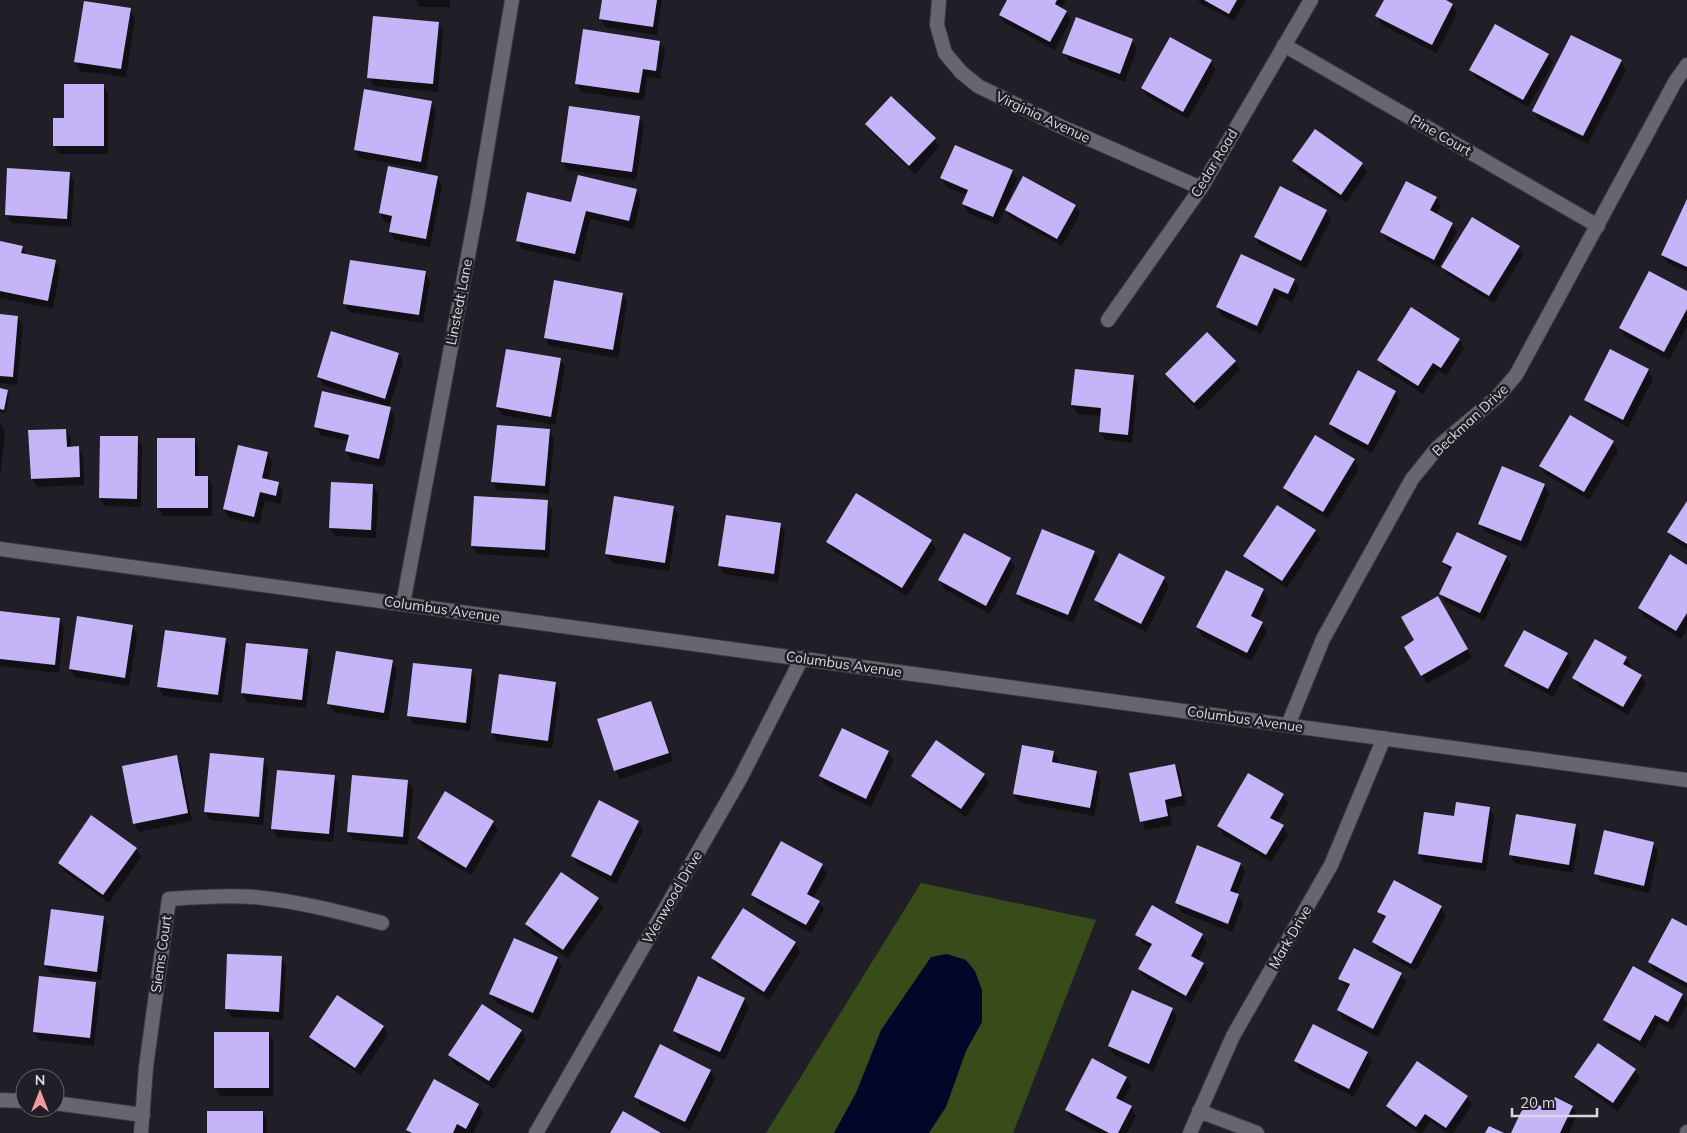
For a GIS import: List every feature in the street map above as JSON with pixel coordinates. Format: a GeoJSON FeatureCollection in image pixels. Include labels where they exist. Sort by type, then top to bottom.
{"type":"FeatureCollection","features":[{"type":"Feature","properties":{"kind":"street","name":"Linstedt Lane"},"geometry":{"type":"LineString","coordinates":[[403,604],[477,208],[512,0]]}},
{"type":"Feature","properties":{"kind":"street","name":"Virginia Avenue"},"geometry":{"type":"LineString","coordinates":[[940,0],[937,26],[945,53],[961,72],[978,86],[1062,127],[1201,188]]}},
{"type":"Feature","properties":{"kind":"street","name":"Cedar Road"},"geometry":{"type":"LineString","coordinates":[[1108,320],[1201,188],[1311,0]]}},
{"type":"Feature","properties":{"kind":"street","name":"Pine Court"},"geometry":{"type":"LineString","coordinates":[[1284,45],[1598,226]]}},
{"type":"Feature","properties":{"kind":"street","name":"Beckman Drive"},"geometry":{"type":"LineString","coordinates":[[1288,725],[1323,639],[1412,479],[1438,448],[1498,396],[1516,375],[1675,82],[1687,65]]}},
{"type":"Feature","properties":{"kind":"street","name":"Columbus Avenue"},"geometry":{"type":"LineString","coordinates":[[0,549],[1384,738],[1686,777]]}},
{"type":"Feature","properties":{"kind":"street","name":"Wenwood Drive"},"geometry":{"type":"LineString","coordinates":[[536,1133],[740,779],[802,658]]}},
{"type":"Feature","properties":{"kind":"street","name":"Mark Drive"},"geometry":{"type":"LineString","coordinates":[[1190,1133],[1232,1036],[1331,865],[1384,738]]}},
{"type":"Feature","properties":{"kind":"street","name":"Siems Court"},"geometry":{"type":"LineString","coordinates":[[141,1133],[146,1067],[169,899],[216,896],[254,897],[317,907],[382,923]]}},
{"type":"Feature","properties":{"kind":"street"},"geometry":{"type":"LineString","coordinates":[[0,1100],[15,1101]]}},
{"type":"Feature","properties":{"kind":"street"},"geometry":{"type":"LineString","coordinates":[[65,1104],[143,1115]]}},
{"type":"Feature","properties":{"kind":"street"},"geometry":{"type":"LineString","coordinates":[[1199,1111],[1257,1133]]}},
{"type":"Feature","properties":{"kind":"green space"},"geometry":{"type":"Polygon","coordinates":[[[921,883],[1096,920],[1013,1133],[766,1133],[921,883]]]}},
{"type":"Feature","properties":{"kind":"water"},"geometry":{"type":"Polygon","coordinates":[[[947,954],[966,960],[975,971],[982,990],[982,1022],[966,1051],[946,1107],[929,1133],[834,1133],[856,1093],[881,1030],[931,957],[947,954]]]}},
{"type":"Feature","properties":{"kind":"building"},"geometry":{"type":"Polygon","coordinates":[[[602,0],[657,0],[653,27],[599,19],[602,0]]]}},
{"type":"Feature","properties":{"kind":"building"},"geometry":{"type":"Polygon","coordinates":[[[1007,0],[1057,0],[1055,4],[1067,11],[1050,42],[999,15],[1007,0]]]}},
{"type":"Feature","properties":{"kind":"building"},"geometry":{"type":"Polygon","coordinates":[[[1204,0],[1237,0],[1229,14],[1204,0]]]}},
{"type":"Feature","properties":{"kind":"building"},"geometry":{"type":"Polygon","coordinates":[[[1384,0],[1446,0],[1453,4],[1432,45],[1375,16],[1384,0]]]}},
{"type":"Feature","properties":{"kind":"building"},"geometry":{"type":"Polygon","coordinates":[[[84,1],[131,8],[121,69],[74,62],[84,1]]]}},
{"type":"Feature","properties":{"kind":"building"},"geometry":{"type":"Polygon","coordinates":[[[373,16],[439,22],[433,84],[367,78],[373,16]]]}},
{"type":"Feature","properties":{"kind":"building"},"geometry":{"type":"Polygon","coordinates":[[[1076,17],[1133,39],[1120,74],[1062,53],[1076,17]]]}},
{"type":"Feature","properties":{"kind":"building"},"geometry":{"type":"Polygon","coordinates":[[[1495,24],[1549,54],[1523,100],[1469,70],[1495,24]]]}},
{"type":"Feature","properties":{"kind":"building"},"geometry":{"type":"Polygon","coordinates":[[[583,29],[660,41],[656,71],[643,69],[639,93],[575,84],[583,29]]]}},
{"type":"Feature","properties":{"kind":"building"},"geometry":{"type":"Polygon","coordinates":[[[1571,35],[1622,60],[1583,136],[1532,111],[1571,35]]]}},
{"type":"Feature","properties":{"kind":"building"},"geometry":{"type":"Polygon","coordinates":[[[1170,37],[1212,60],[1183,112],[1141,88],[1170,37]]]}},
{"type":"Feature","properties":{"kind":"building"},"geometry":{"type":"Polygon","coordinates":[[[64,84],[104,84],[104,146],[53,146],[53,118],[64,118],[64,84]]]}},
{"type":"Feature","properties":{"kind":"building"},"geometry":{"type":"Polygon","coordinates":[[[364,89],[432,101],[421,162],[354,150],[364,89]]]}},
{"type":"Feature","properties":{"kind":"building"},"geometry":{"type":"Polygon","coordinates":[[[891,96],[936,138],[909,166],[865,124],[891,96]]]}},
{"type":"Feature","properties":{"kind":"building"},"geometry":{"type":"Polygon","coordinates":[[[569,106],[640,116],[632,172],[561,162],[569,106]]]}},
{"type":"Feature","properties":{"kind":"building"},"geometry":{"type":"Polygon","coordinates":[[[1315,129],[1363,163],[1341,195],[1292,161],[1315,129]]]}},
{"type":"Feature","properties":{"kind":"building"},"geometry":{"type":"Polygon","coordinates":[[[955,145],[1013,170],[993,217],[962,204],[968,190],[940,178],[955,145]]]}},
{"type":"Feature","properties":{"kind":"building"},"geometry":{"type":"Polygon","coordinates":[[[388,166],[438,176],[426,239],[389,232],[392,216],[379,213],[388,166]]]}},
{"type":"Feature","properties":{"kind":"building"},"geometry":{"type":"Polygon","coordinates":[[[7,168],[70,172],[67,219],[5,215],[7,168]]]}},
{"type":"Feature","properties":{"kind":"building"},"geometry":{"type":"Polygon","coordinates":[[[578,175],[637,189],[629,221],[586,211],[575,254],[516,241],[527,192],[571,202],[578,175]]]}},
{"type":"Feature","properties":{"kind":"building"},"geometry":{"type":"Polygon","coordinates":[[[1023,176],[1076,205],[1057,239],[1005,210],[1023,176]]]}},
{"type":"Feature","properties":{"kind":"building"},"geometry":{"type":"Polygon","coordinates":[[[1406,181],[1437,197],[1430,210],[1453,223],[1434,260],[1380,232],[1406,181]]]}},
{"type":"Feature","properties":{"kind":"building"},"geometry":{"type":"Polygon","coordinates":[[[1280,186],[1327,210],[1301,261],[1254,237],[1280,186]]]}},
{"type":"Feature","properties":{"kind":"building"},"geometry":{"type":"Polygon","coordinates":[[[1687,199],[1687,267],[1661,255],[1687,199]]]}},
{"type":"Feature","properties":{"kind":"building"},"geometry":{"type":"Polygon","coordinates":[[[1472,217],[1520,246],[1489,296],[1441,267],[1472,217]]]}},
{"type":"Feature","properties":{"kind":"building"},"geometry":{"type":"Polygon","coordinates":[[[0,241],[23,246],[21,253],[56,260],[48,301],[0,291],[0,241]]]}},
{"type":"Feature","properties":{"kind":"building"},"geometry":{"type":"Polygon","coordinates":[[[1241,254],[1295,279],[1288,294],[1274,288],[1257,326],[1216,307],[1241,254]]]}},
{"type":"Feature","properties":{"kind":"building"},"geometry":{"type":"Polygon","coordinates":[[[350,260],[426,271],[419,315],[343,304],[350,260]]]}},
{"type":"Feature","properties":{"kind":"building"},"geometry":{"type":"Polygon","coordinates":[[[1649,271],[1687,291],[1687,309],[1664,352],[1619,328],[1649,271]]]}},
{"type":"Feature","properties":{"kind":"building"},"geometry":{"type":"Polygon","coordinates":[[[554,280],[623,293],[613,350],[544,338],[554,280]]]}},
{"type":"Feature","properties":{"kind":"building"},"geometry":{"type":"Polygon","coordinates":[[[1411,307],[1460,339],[1441,368],[1433,363],[1418,386],[1377,360],[1411,307]]]}},
{"type":"Feature","properties":{"kind":"building"},"geometry":{"type":"Polygon","coordinates":[[[0,314],[18,316],[13,377],[0,376],[0,314]]]}},
{"type":"Feature","properties":{"kind":"building"},"geometry":{"type":"Polygon","coordinates":[[[331,331],[399,353],[385,399],[317,377],[331,331]]]}},
{"type":"Feature","properties":{"kind":"building"},"geometry":{"type":"Polygon","coordinates":[[[1207,332],[1236,361],[1194,403],[1165,374],[1207,332]]]}},
{"type":"Feature","properties":{"kind":"building"},"geometry":{"type":"Polygon","coordinates":[[[506,349],[561,358],[551,417],[496,407],[506,349]]]}},
{"type":"Feature","properties":{"kind":"building"},"geometry":{"type":"Polygon","coordinates":[[[1610,349],[1649,369],[1623,420],[1584,400],[1610,349]]]}},
{"type":"Feature","properties":{"kind":"building"},"geometry":{"type":"Polygon","coordinates":[[[1075,369],[1134,375],[1128,435],[1099,432],[1101,408],[1071,405],[1075,369]]]}},
{"type":"Feature","properties":{"kind":"building"},"geometry":{"type":"Polygon","coordinates":[[[1358,370],[1396,391],[1368,445],[1329,424],[1358,370]]]}},
{"type":"Feature","properties":{"kind":"building"},"geometry":{"type":"Polygon","coordinates":[[[0,388],[8,390],[4,410],[0,409],[0,388]]]}},
{"type":"Feature","properties":{"kind":"building"},"geometry":{"type":"Polygon","coordinates":[[[322,391],[391,407],[379,459],[345,451],[349,435],[314,427],[322,391]]]}},
{"type":"Feature","properties":{"kind":"building"},"geometry":{"type":"Polygon","coordinates":[[[1570,415],[1614,441],[1584,492],[1539,466],[1570,415]]]}},
{"type":"Feature","properties":{"kind":"building"},"geometry":{"type":"Polygon","coordinates":[[[497,425],[550,429],[545,486],[491,482],[497,425]]]}},
{"type":"Feature","properties":{"kind":"building"},"geometry":{"type":"Polygon","coordinates":[[[66,429],[67,447],[79,446],[80,477],[31,479],[28,430],[66,429]]]}},
{"type":"Feature","properties":{"kind":"building"},"geometry":{"type":"Polygon","coordinates":[[[1315,435],[1355,459],[1323,512],[1283,488],[1315,435]]]}},
{"type":"Feature","properties":{"kind":"building"},"geometry":{"type":"Polygon","coordinates":[[[100,436],[138,436],[137,499],[99,498],[100,436]]]}},
{"type":"Feature","properties":{"kind":"building"},"geometry":{"type":"Polygon","coordinates":[[[157,438],[195,438],[195,476],[208,476],[208,508],[157,508],[157,438]]]}},
{"type":"Feature","properties":{"kind":"building"},"geometry":{"type":"Polygon","coordinates":[[[238,445],[268,452],[262,478],[279,482],[276,496],[260,492],[254,517],[223,509],[238,445]]]}},
{"type":"Feature","properties":{"kind":"building"},"geometry":{"type":"Polygon","coordinates":[[[1502,466],[1545,484],[1521,541],[1478,524],[1502,466]]]}},
{"type":"Feature","properties":{"kind":"building"},"geometry":{"type":"Polygon","coordinates":[[[331,482],[373,484],[371,530],[329,528],[331,482]]]}},
{"type":"Feature","properties":{"kind":"building"},"geometry":{"type":"Polygon","coordinates":[[[856,493],[932,540],[902,588],[826,542],[856,493]]]}},
{"type":"Feature","properties":{"kind":"building"},"geometry":{"type":"Polygon","coordinates":[[[474,496],[548,500],[545,550],[471,546],[474,496]]]}},
{"type":"Feature","properties":{"kind":"building"},"geometry":{"type":"Polygon","coordinates":[[[614,496],[674,506],[665,563],[605,554],[614,496]]]}},
{"type":"Feature","properties":{"kind":"building"},"geometry":{"type":"Polygon","coordinates":[[[1687,501],[1687,544],[1667,532],[1687,501]]]}},
{"type":"Feature","properties":{"kind":"building"},"geometry":{"type":"Polygon","coordinates":[[[1277,505],[1316,530],[1282,581],[1243,556],[1277,505]]]}},
{"type":"Feature","properties":{"kind":"building"},"geometry":{"type":"Polygon","coordinates":[[[726,515],[781,523],[774,574],[718,566],[726,515]]]}},
{"type":"Feature","properties":{"kind":"building"},"geometry":{"type":"Polygon","coordinates":[[[1042,529],[1095,551],[1068,615],[1016,594],[1042,529]]]}},
{"type":"Feature","properties":{"kind":"building"},"geometry":{"type":"Polygon","coordinates":[[[1457,532],[1507,556],[1480,613],[1439,594],[1452,567],[1442,562],[1457,532]]]}},
{"type":"Feature","properties":{"kind":"building"},"geometry":{"type":"Polygon","coordinates":[[[964,533],[1011,558],[986,606],[938,580],[964,533]]]}},
{"type":"Feature","properties":{"kind":"building"},"geometry":{"type":"Polygon","coordinates":[[[1119,553],[1165,577],[1141,624],[1094,600],[1119,553]]]}},
{"type":"Feature","properties":{"kind":"building"},"geometry":{"type":"Polygon","coordinates":[[[1670,554],[1687,565],[1687,613],[1676,631],[1638,608],[1670,554]]]}},
{"type":"Feature","properties":{"kind":"building"},"geometry":{"type":"Polygon","coordinates":[[[1226,570],[1264,589],[1251,616],[1263,622],[1247,653],[1196,627],[1226,570]]]}},
{"type":"Feature","properties":{"kind":"building"},"geometry":{"type":"Polygon","coordinates":[[[1438,596],[1468,649],[1421,676],[1404,647],[1414,640],[1401,617],[1438,596]]]}},
{"type":"Feature","properties":{"kind":"building"},"geometry":{"type":"Polygon","coordinates":[[[0,611],[60,618],[55,665],[0,659],[0,611]]]}},
{"type":"Feature","properties":{"kind":"building"},"geometry":{"type":"Polygon","coordinates":[[[77,616],[133,625],[125,678],[69,669],[77,616]]]}},
{"type":"Feature","properties":{"kind":"building"},"geometry":{"type":"Polygon","coordinates":[[[165,630],[226,638],[218,695],[157,687],[165,630]]]}},
{"type":"Feature","properties":{"kind":"building"},"geometry":{"type":"Polygon","coordinates":[[[1524,630],[1568,653],[1548,689],[1504,666],[1524,630]]]}},
{"type":"Feature","properties":{"kind":"building"},"geometry":{"type":"Polygon","coordinates":[[[1595,639],[1627,657],[1623,664],[1642,675],[1623,707],[1572,678],[1595,639]]]}},
{"type":"Feature","properties":{"kind":"building"},"geometry":{"type":"Polygon","coordinates":[[[246,643],[308,649],[302,700],[241,693],[246,643]]]}},
{"type":"Feature","properties":{"kind":"building"},"geometry":{"type":"Polygon","coordinates":[[[336,651],[393,660],[384,713],[327,704],[336,651]]]}},
{"type":"Feature","properties":{"kind":"building"},"geometry":{"type":"Polygon","coordinates":[[[413,663],[472,669],[466,723],[407,716],[413,663]]]}},
{"type":"Feature","properties":{"kind":"building"},"geometry":{"type":"Polygon","coordinates":[[[499,674],[556,682],[548,741],[491,733],[499,674]]]}},
{"type":"Feature","properties":{"kind":"building"},"geometry":{"type":"Polygon","coordinates":[[[651,701],[669,753],[614,771],[597,719],[651,701]]]}},
{"type":"Feature","properties":{"kind":"building"},"geometry":{"type":"Polygon","coordinates":[[[842,728],[889,751],[866,799],[819,776],[842,728]]]}},
{"type":"Feature","properties":{"kind":"building"},"geometry":{"type":"Polygon","coordinates":[[[936,740],[985,774],[961,809],[911,776],[936,740]]]}},
{"type":"Feature","properties":{"kind":"building"},"geometry":{"type":"Polygon","coordinates":[[[1022,745],[1054,751],[1052,762],[1097,771],[1090,808],[1013,794],[1022,745]]]}},
{"type":"Feature","properties":{"kind":"building"},"geometry":{"type":"Polygon","coordinates":[[[210,753],[264,758],[259,817],[204,812],[210,753]]]}},
{"type":"Feature","properties":{"kind":"building"},"geometry":{"type":"Polygon","coordinates":[[[177,755],[188,813],[133,824],[122,766],[177,755]]]}},
{"type":"Feature","properties":{"kind":"building"},"geometry":{"type":"Polygon","coordinates":[[[1175,764],[1182,796],[1165,800],[1168,816],[1140,822],[1129,773],[1175,764]]]}},
{"type":"Feature","properties":{"kind":"building"},"geometry":{"type":"Polygon","coordinates":[[[277,770],[335,775],[329,834],[271,829],[277,770]]]}},
{"type":"Feature","properties":{"kind":"building"},"geometry":{"type":"Polygon","coordinates":[[[1248,773],[1284,794],[1270,818],[1284,825],[1266,855],[1217,826],[1248,773]]]}},
{"type":"Feature","properties":{"kind":"building"},"geometry":{"type":"Polygon","coordinates":[[[352,775],[408,780],[403,837],[347,832],[352,775]]]}},
{"type":"Feature","properties":{"kind":"building"},"geometry":{"type":"Polygon","coordinates":[[[445,791],[494,821],[466,868],[417,838],[445,791]]]}},
{"type":"Feature","properties":{"kind":"building"},"geometry":{"type":"Polygon","coordinates":[[[599,800],[639,821],[611,876],[571,856],[599,800]]]}},
{"type":"Feature","properties":{"kind":"building"},"geometry":{"type":"Polygon","coordinates":[[[1456,802],[1490,807],[1482,863],[1418,854],[1424,812],[1454,816],[1456,802]]]}},
{"type":"Feature","properties":{"kind":"building"},"geometry":{"type":"Polygon","coordinates":[[[1516,814],[1576,824],[1569,865],[1509,855],[1516,814]]]}},
{"type":"Feature","properties":{"kind":"building"},"geometry":{"type":"Polygon","coordinates":[[[91,815],[137,848],[103,895],[58,863],[91,815]]]}},
{"type":"Feature","properties":{"kind":"building"},"geometry":{"type":"Polygon","coordinates":[[[1604,830],[1654,842],[1644,886],[1594,874],[1604,830]]]}},
{"type":"Feature","properties":{"kind":"building"},"geometry":{"type":"Polygon","coordinates":[[[781,841],[823,864],[807,894],[820,901],[806,925],[751,895],[781,841]]]}},
{"type":"Feature","properties":{"kind":"building"},"geometry":{"type":"Polygon","coordinates":[[[1197,845],[1241,863],[1230,891],[1239,894],[1228,924],[1175,903],[1197,845]]]}},
{"type":"Feature","properties":{"kind":"building"},"geometry":{"type":"Polygon","coordinates":[[[561,872],[599,898],[563,950],[525,924],[561,872]]]}},
{"type":"Feature","properties":{"kind":"building"},"geometry":{"type":"Polygon","coordinates":[[[1394,880],[1442,906],[1411,964],[1372,942],[1386,916],[1377,912],[1394,880]]]}},
{"type":"Feature","properties":{"kind":"building"},"geometry":{"type":"Polygon","coordinates":[[[1152,905],[1203,934],[1191,956],[1204,963],[1186,996],[1138,969],[1152,944],[1135,935],[1152,905]]]}},
{"type":"Feature","properties":{"kind":"building"},"geometry":{"type":"Polygon","coordinates":[[[743,908],[796,942],[764,992],[711,958],[743,908]]]}},
{"type":"Feature","properties":{"kind":"building"},"geometry":{"type":"Polygon","coordinates":[[[51,909],[104,916],[97,972],[44,965],[51,909]]]}},
{"type":"Feature","properties":{"kind":"building"},"geometry":{"type":"Polygon","coordinates":[[[1672,918],[1687,926],[1687,983],[1648,962],[1672,918]]]}},
{"type":"Feature","properties":{"kind":"building"},"geometry":{"type":"Polygon","coordinates":[[[514,938],[558,957],[533,1013],[489,994],[514,938]]]}},
{"type":"Feature","properties":{"kind":"building"},"geometry":{"type":"Polygon","coordinates":[[[1354,948],[1402,973],[1373,1029],[1337,1010],[1350,984],[1338,979],[1354,948]]]}},
{"type":"Feature","properties":{"kind":"building"},"geometry":{"type":"Polygon","coordinates":[[[227,954],[282,956],[279,1012],[225,1009],[227,954]]]}},
{"type":"Feature","properties":{"kind":"building"},"geometry":{"type":"Polygon","coordinates":[[[1633,966],[1683,994],[1668,1022],[1655,1015],[1640,1041],[1603,1020],[1633,966]]]}},
{"type":"Feature","properties":{"kind":"building"},"geometry":{"type":"Polygon","coordinates":[[[39,976],[96,982],[90,1038],[33,1032],[39,976]]]}},
{"type":"Feature","properties":{"kind":"building"},"geometry":{"type":"Polygon","coordinates":[[[698,976],[745,998],[720,1052],[673,1031],[698,976]]]}},
{"type":"Feature","properties":{"kind":"building"},"geometry":{"type":"Polygon","coordinates":[[[1132,990],[1173,1008],[1149,1064],[1108,1046],[1132,990]]]}},
{"type":"Feature","properties":{"kind":"building"},"geometry":{"type":"Polygon","coordinates":[[[337,995],[384,1026],[355,1068],[309,1037],[337,995]]]}},
{"type":"Feature","properties":{"kind":"building"},"geometry":{"type":"Polygon","coordinates":[[[482,1004],[522,1030],[489,1081],[448,1055],[482,1004]]]}},
{"type":"Feature","properties":{"kind":"building"},"geometry":{"type":"Polygon","coordinates":[[[1313,1024],[1368,1052],[1349,1089],[1294,1061],[1313,1024]]]}},
{"type":"Feature","properties":{"kind":"building"},"geometry":{"type":"Polygon","coordinates":[[[214,1032],[269,1032],[269,1088],[214,1088],[214,1032]]]}},
{"type":"Feature","properties":{"kind":"building"},"geometry":{"type":"Polygon","coordinates":[[[1598,1043],[1636,1069],[1613,1103],[1574,1077],[1598,1043]]]}},
{"type":"Feature","properties":{"kind":"building"},"geometry":{"type":"Polygon","coordinates":[[[660,1044],[711,1070],[685,1122],[634,1097],[660,1044]]]}},
{"type":"Feature","properties":{"kind":"building"},"geometry":{"type":"Polygon","coordinates":[[[1092,1058],[1127,1077],[1116,1098],[1132,1106],[1118,1133],[1109,1133],[1065,1110],[1092,1058]]]}},
{"type":"Feature","properties":{"kind":"building"},"geometry":{"type":"Polygon","coordinates":[[[1417,1061],[1468,1096],[1446,1128],[1425,1114],[1416,1127],[1386,1106],[1417,1061]]]}},
{"type":"Feature","properties":{"kind":"building"},"geometry":{"type":"Polygon","coordinates":[[[434,1079],[479,1104],[466,1129],[457,1124],[453,1133],[412,1133],[406,1130],[434,1079]]]}},
{"type":"Feature","properties":{"kind":"building"},"geometry":{"type":"Polygon","coordinates":[[[1555,1097],[1573,1106],[1560,1133],[1511,1133],[1527,1099],[1549,1110],[1555,1097]]]}},
{"type":"Feature","properties":{"kind":"building"},"geometry":{"type":"Polygon","coordinates":[[[207,1111],[263,1111],[263,1133],[207,1133],[207,1111]]]}},
{"type":"Feature","properties":{"kind":"building"},"geometry":{"type":"Polygon","coordinates":[[[623,1111],[661,1133],[610,1133],[623,1111]]]}},
{"type":"Feature","properties":{"kind":"building"},"geometry":{"type":"Polygon","coordinates":[[[1489,1126],[1504,1133],[1485,1133],[1489,1126]]]}}]}
